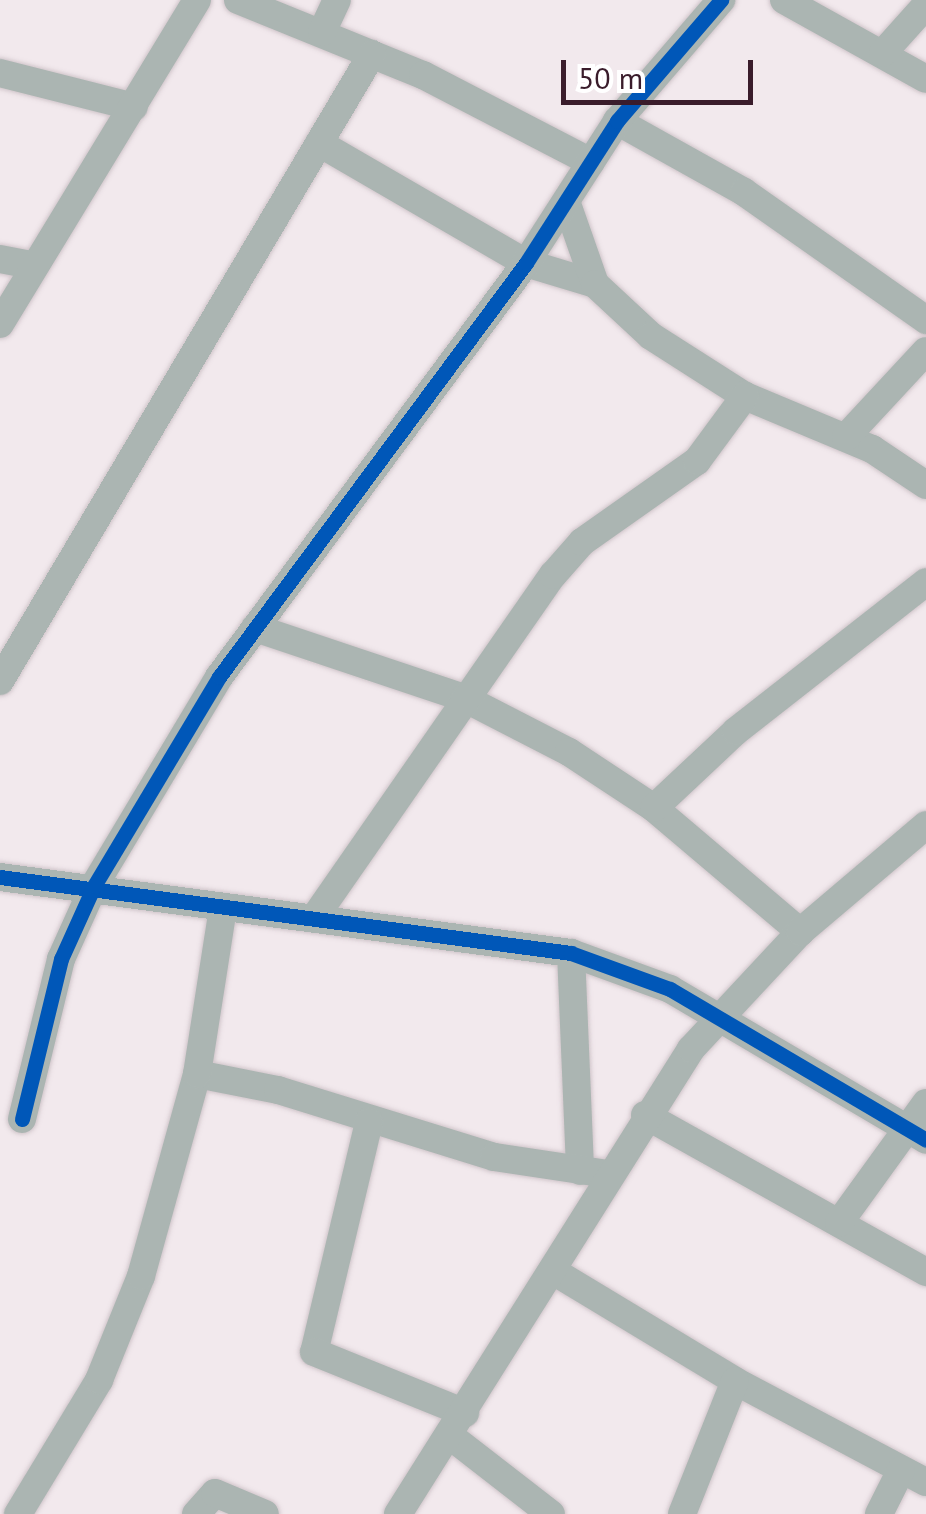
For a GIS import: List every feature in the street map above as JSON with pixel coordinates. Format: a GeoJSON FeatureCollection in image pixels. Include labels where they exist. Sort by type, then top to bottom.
{"type":"FeatureCollection","features":[{"type":"Feature","properties":{"kind":"street"},"geometry":{"type":"LineString","coordinates":[[0,324],[32,265],[134,107],[197,0]]}},
{"type":"Feature","properties":{"kind":"street"},"geometry":{"type":"LineString","coordinates":[[238,0],[372,54],[592,162]]}},
{"type":"Feature","properties":{"kind":"street"},"geometry":{"type":"LineString","coordinates":[[322,32],[337,0]]}},
{"type":"Feature","properties":{"kind":"street"},"geometry":{"type":"LineString","coordinates":[[22,1119],[49,993],[94,886],[255,628],[526,263],[618,121],[721,0]]}},
{"type":"Feature","properties":{"kind":"street"},"geometry":{"type":"LineString","coordinates":[[784,0],[926,79]]}},
{"type":"Feature","properties":{"kind":"street"},"geometry":{"type":"LineString","coordinates":[[883,53],[926,5]]}},
{"type":"Feature","properties":{"kind":"street"},"geometry":{"type":"LineString","coordinates":[[0,680],[372,54]]}},
{"type":"Feature","properties":{"kind":"street"},"geometry":{"type":"LineString","coordinates":[[0,73],[134,107]]}},
{"type":"Feature","properties":{"kind":"street"},"geometry":{"type":"LineString","coordinates":[[618,121],[744,192],[926,320]]}},
{"type":"Feature","properties":{"kind":"street"},"geometry":{"type":"LineString","coordinates":[[319,143],[526,263],[595,284],[651,336],[745,396],[846,438],[926,485]]}},
{"type":"Feature","properties":{"kind":"street"},"geometry":{"type":"LineString","coordinates":[[567,204],[595,284]]}},
{"type":"Feature","properties":{"kind":"street"},"geometry":{"type":"LineString","coordinates":[[0,259],[32,265]]}},
{"type":"Feature","properties":{"kind":"street"},"geometry":{"type":"LineString","coordinates":[[846,438],[926,351]]}},
{"type":"Feature","properties":{"kind":"street"},"geometry":{"type":"LineString","coordinates":[[317,914],[464,698],[582,542],[697,461],[745,396]]}},
{"type":"Feature","properties":{"kind":"street"},"geometry":{"type":"LineString","coordinates":[[654,808],[764,708],[926,582]]}},
{"type":"Feature","properties":{"kind":"street"},"geometry":{"type":"LineString","coordinates":[[255,628],[464,698],[569,752],[654,808],[800,932]]}},
{"type":"Feature","properties":{"kind":"street"},"geometry":{"type":"LineString","coordinates":[[398,1514],[554,1271],[594,1172],[644,1116],[719,1018],[800,932],[926,825]]}},
{"type":"Feature","properties":{"kind":"street"},"geometry":{"type":"LineString","coordinates":[[0,877],[94,886],[223,908],[317,914],[571,953],[631,972],[719,1018],[916,1133]]}},
{"type":"Feature","properties":{"kind":"street"},"geometry":{"type":"LineString","coordinates":[[18,1514],[78,1421],[124,1320],[197,1074],[223,908]]}},
{"type":"Feature","properties":{"kind":"street"},"geometry":{"type":"LineString","coordinates":[[571,953],[594,1172]]}},
{"type":"Feature","properties":{"kind":"street"},"geometry":{"type":"LineString","coordinates":[[197,1074],[494,1157],[594,1172]]}},
{"type":"Feature","properties":{"kind":"street"},"geometry":{"type":"LineString","coordinates":[[839,1223],[916,1133],[926,1104]]}},
{"type":"Feature","properties":{"kind":"street"},"geometry":{"type":"LineString","coordinates":[[644,1116],[926,1272]]}},
{"type":"Feature","properties":{"kind":"street"},"geometry":{"type":"LineString","coordinates":[[369,1122],[314,1352],[457,1424],[551,1514]]}},
{"type":"Feature","properties":{"kind":"street"},"geometry":{"type":"LineString","coordinates":[[554,1271],[735,1382],[914,1476],[879,1514]]}},
{"type":"Feature","properties":{"kind":"street"},"geometry":{"type":"LineString","coordinates":[[682,1514],[735,1382]]}},
{"type":"Feature","properties":{"kind":"street"},"geometry":{"type":"LineString","coordinates":[[196,1514],[215,1493],[265,1514]]}},
{"type":"Feature","properties":{"kind":"cycle path"},"geometry":{"type":"LineString","coordinates":[[22,1119],[61,959],[94,886],[219,677],[526,263],[617,121],[721,0]]}},
{"type":"Feature","properties":{"kind":"cycle path"},"geometry":{"type":"LineString","coordinates":[[0,877],[571,953],[670,989],[926,1140]]}}]}
